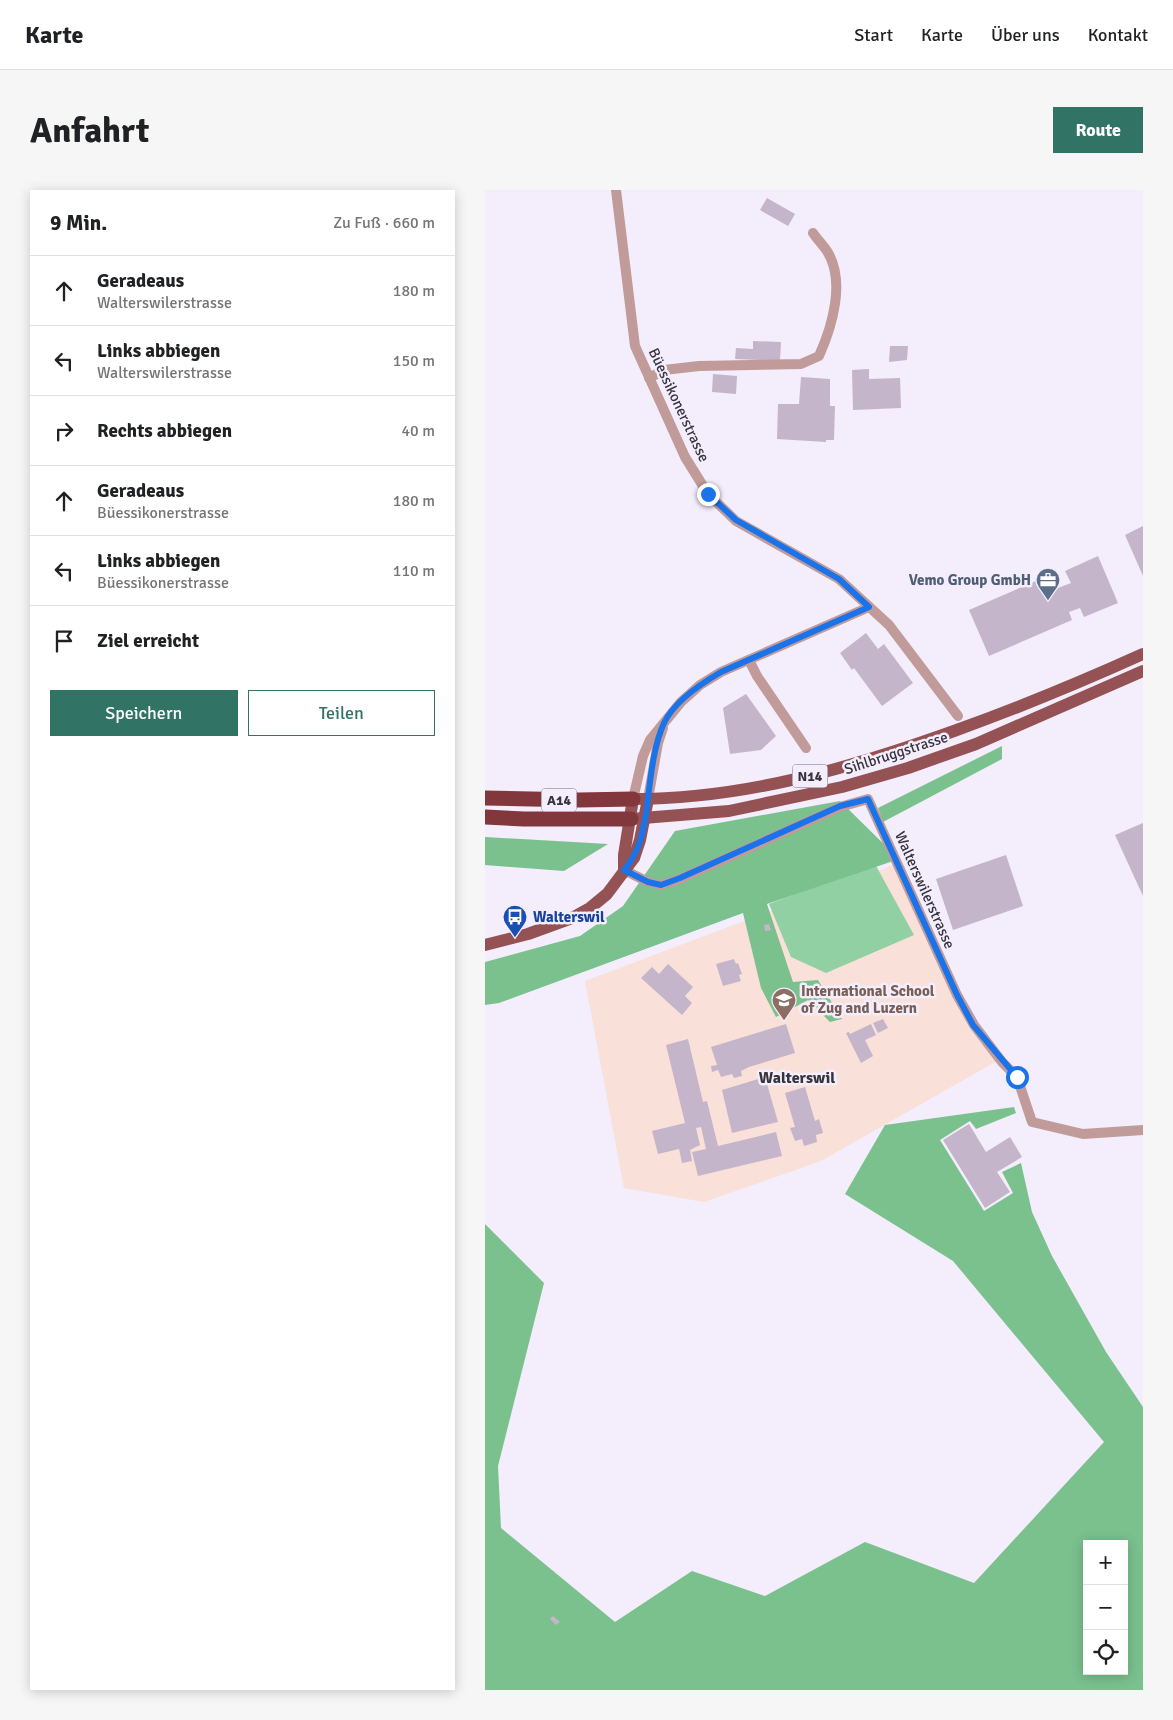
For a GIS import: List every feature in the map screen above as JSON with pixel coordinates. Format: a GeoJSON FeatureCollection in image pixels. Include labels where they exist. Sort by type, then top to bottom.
{"type":"FeatureCollection","features":[{"type":"Feature","properties":{"kind":"highway","name":"A14"},"geometry":{"type":"LineString","coordinates":[[485,798],[641,799]]}},
{"type":"Feature","properties":{"kind":"highway","name":"A14"},"geometry":{"type":"LineString","coordinates":[[485,817],[588,820],[638,818]]}},
{"type":"Feature","properties":{"kind":"main road","name":"Sihlbruggstrasse"},"geometry":{"type":"LineString","coordinates":[[641,799],[733,791],[784,782],[837,769],[900,750],[1025,705],[1143,654]]}},
{"type":"Feature","properties":{"kind":"main road","name":"Sihlbruggstrasse"},"geometry":{"type":"LineString","coordinates":[[638,818],[729,810],[786,800],[842,787],[909,768],[976,744],[1143,671]]}},
{"type":"Feature","properties":{"kind":"main road"},"geometry":{"type":"LineString","coordinates":[[485,945],[528,934],[572,918],[613,888],[624,870],[624,855],[638,818],[641,799]]}},
{"type":"Feature","properties":{"kind":"street","name":"Büessikonerstrasse"},"geometry":{"type":"LineString","coordinates":[[616,190],[635,346],[685,457],[708,494],[736,520],[839,579],[889,626],[958,716]]}},
{"type":"Feature","properties":{"kind":"street"},"geometry":{"type":"LineString","coordinates":[[649,378],[664,370],[699,366],[801,364],[819,356],[832,324],[836,303],[836,287],[833,265],[828,252],[813,233]]}},
{"type":"Feature","properties":{"kind":"street"},"geometry":{"type":"LineString","coordinates":[[641,799],[643,756],[650,740],[681,702],[700,685],[721,672],[869,607]]}},
{"type":"Feature","properties":{"kind":"street"},"geometry":{"type":"LineString","coordinates":[[749,660],[757,676],[806,748]]}},
{"type":"Feature","properties":{"kind":"street"},"geometry":{"type":"LineString","coordinates":[[641,799],[665,722]]}},
{"type":"Feature","properties":{"kind":"street","name":"Walterswilerstrasse"},"geometry":{"type":"LineString","coordinates":[[624,870],[648,882],[661,885],[840,806],[868,799],[957,995],[973,1025],[1017,1077],[1032,1122],[1083,1134],[1143,1130]]}},
{"type":"Feature","properties":{"kind":"shaded area","name":"International School of Zug and Luzern"},"geometry":{"type":"Polygon","coordinates":[[[893,865],[997,1061],[821,1161],[704,1202],[624,1188],[585,981],[893,865]]]}},
{"type":"Feature","properties":{"kind":"green space"},"geometry":{"type":"Polygon","coordinates":[[[1002,746],[1002,759],[883,822],[878,808],[1002,746]]]}},
{"type":"Feature","properties":{"kind":"green space"},"geometry":{"type":"Polygon","coordinates":[[[840,801],[899,859],[767,904],[793,982],[818,980],[842,1019],[830,1022],[808,1000],[776,1017],[761,988],[743,913],[499,1003],[485,1005],[485,962],[580,936],[623,906],[675,831],[840,801]]]}},
{"type":"Feature","properties":{"kind":"green space"},"geometry":{"type":"Polygon","coordinates":[[[485,837],[608,844],[564,871],[485,865],[485,837]]]}},
{"type":"Feature","properties":{"kind":"green space"},"geometry":{"type":"Polygon","coordinates":[[[875,864],[914,935],[826,973],[791,957],[769,904],[875,864]]]}},
{"type":"Feature","properties":{"kind":"green space"},"geometry":{"type":"Polygon","coordinates":[[[1014,1107],[1016,1113],[976,1129],[970,1121],[940,1140],[984,1211],[1013,1193],[1002,1172],[1021,1163],[1032,1212],[1052,1256],[1106,1352],[1143,1407],[1143,1690],[485,1690],[485,1224],[544,1283],[498,1466],[501,1528],[615,1622],[692,1571],[765,1596],[865,1542],[974,1583],[1104,1442],[953,1261],[845,1194],[885,1125],[1014,1107]]]}},
{"type":"Feature","properties":{"kind":"building"},"geometry":{"type":"Polygon","coordinates":[[[767,198],[795,214],[788,226],[760,210],[767,198]]]}},
{"type":"Feature","properties":{"kind":"building"},"geometry":{"type":"Polygon","coordinates":[[[753,341],[781,342],[780,361],[735,359],[736,348],[753,349],[753,341]]]}},
{"type":"Feature","properties":{"kind":"building"},"geometry":{"type":"Polygon","coordinates":[[[890,346],[908,346],[907,360],[889,362],[890,346]]]}},
{"type":"Feature","properties":{"kind":"building"},"geometry":{"type":"Polygon","coordinates":[[[869,369],[869,379],[900,378],[901,408],[853,410],[852,370],[869,369]]]}},
{"type":"Feature","properties":{"kind":"building"},"geometry":{"type":"Polygon","coordinates":[[[713,374],[737,376],[736,394],[712,392],[713,374]]]}},
{"type":"Feature","properties":{"kind":"building"},"geometry":{"type":"Polygon","coordinates":[[[801,377],[830,379],[830,406],[835,406],[834,440],[826,440],[826,442],[777,439],[778,404],[799,404],[801,377]]]}},
{"type":"Feature","properties":{"kind":"building"},"geometry":{"type":"Polygon","coordinates":[[[1143,526],[1143,576],[1125,535],[1143,526]]]}},
{"type":"Feature","properties":{"kind":"building"},"geometry":{"type":"Polygon","coordinates":[[[1098,556],[1118,603],[1084,617],[1080,608],[1069,612],[1072,620],[989,656],[969,610],[1052,574],[1058,588],[1071,583],[1065,571],[1098,556]]]}},
{"type":"Feature","properties":{"kind":"building"},"geometry":{"type":"Polygon","coordinates":[[[866,633],[878,649],[884,644],[913,683],[882,706],[854,668],[852,670],[840,653],[866,633]]]}},
{"type":"Feature","properties":{"kind":"building"},"geometry":{"type":"Polygon","coordinates":[[[746,694],[776,736],[761,750],[730,754],[723,708],[746,694]]]}},
{"type":"Feature","properties":{"kind":"building"},"geometry":{"type":"Polygon","coordinates":[[[1143,823],[1143,896],[1115,835],[1143,823]]]}},
{"type":"Feature","properties":{"kind":"building"},"geometry":{"type":"Polygon","coordinates":[[[1006,855],[1023,906],[953,930],[936,879],[1006,855]]]}},
{"type":"Feature","properties":{"kind":"building"},"geometry":{"type":"Polygon","coordinates":[[[769,924],[771,930],[765,931],[764,925],[769,924]]]}},
{"type":"Feature","properties":{"kind":"building"},"geometry":{"type":"Polygon","coordinates":[[[734,959],[736,964],[738,963],[742,974],[739,975],[741,981],[723,986],[716,964],[734,959]]]}},
{"type":"Feature","properties":{"kind":"building"},"geometry":{"type":"Polygon","coordinates":[[[668,964],[693,987],[685,996],[692,1003],[682,1015],[641,978],[652,967],[659,974],[668,964]]]}},
{"type":"Feature","properties":{"kind":"building"},"geometry":{"type":"Polygon","coordinates":[[[883,1019],[888,1028],[878,1033],[873,1023],[883,1019]]]}},
{"type":"Feature","properties":{"kind":"building"},"geometry":{"type":"Polygon","coordinates":[[[786,1024],[795,1053],[749,1067],[741,1071],[742,1076],[734,1078],[732,1074],[721,1077],[718,1070],[712,1072],[711,1066],[717,1065],[711,1047],[786,1024]]]}},
{"type":"Feature","properties":{"kind":"building"},"geometry":{"type":"Polygon","coordinates":[[[871,1024],[876,1035],[865,1040],[873,1056],[861,1063],[846,1033],[849,1032],[850,1034],[871,1024]]]}},
{"type":"Feature","properties":{"kind":"building"},"geometry":{"type":"Polygon","coordinates":[[[688,1039],[703,1102],[707,1101],[718,1146],[776,1132],[782,1156],[698,1176],[692,1152],[706,1149],[701,1127],[696,1128],[700,1145],[690,1150],[692,1161],[682,1163],[679,1149],[658,1154],[652,1131],[685,1123],[666,1045],[688,1039]]]}},
{"type":"Feature","properties":{"kind":"building"},"geometry":{"type":"Polygon","coordinates":[[[765,1077],[778,1122],[732,1133],[722,1090],[765,1077]]]}},
{"type":"Feature","properties":{"kind":"building"},"geometry":{"type":"Polygon","coordinates":[[[805,1087],[815,1121],[819,1119],[823,1133],[816,1135],[817,1142],[804,1146],[802,1139],[795,1141],[790,1128],[795,1127],[785,1093],[805,1087]]]}},
{"type":"Feature","properties":{"kind":"building"},"geometry":{"type":"Polygon","coordinates":[[[969,1124],[986,1152],[1010,1137],[1022,1157],[997,1172],[1010,1192],[985,1208],[943,1140],[969,1124]]]}},
{"type":"Feature","properties":{"kind":"building"},"geometry":{"type":"Polygon","coordinates":[[[553,1616],[560,1622],[556,1625],[550,1619],[553,1616]]]}},
{"type":"Feature","properties":{"kind":"place","name":"Vemo Group GmbH"},"geometry":{"type":"Point","coordinates":[1048,601]}},
{"type":"Feature","properties":{"kind":"place","name":"Walterswil"},"geometry":{"type":"Point","coordinates":[515,938]}},
{"type":"Feature","properties":{"kind":"place","name":"International School of Zug and Luzern"},"geometry":{"type":"Point","coordinates":[784,1021]}},
{"type":"Feature","properties":{"kind":"district","name":"Walterswil"},"geometry":{"type":"Point","coordinates":[797,1077]}},
{"type":"Feature","properties":{"kind":"route"},"geometry":{"type":"LineString","coordinates":[[708,494],[736,520],[839,579],[869,607],[721,672],[700,685],[681,702],[665,722],[658,742],[640,840],[634,858],[624,870],[648,882],[661,885],[840,806],[868,799],[957,995],[973,1025],[1002,1062],[1017,1077]]}}]}
